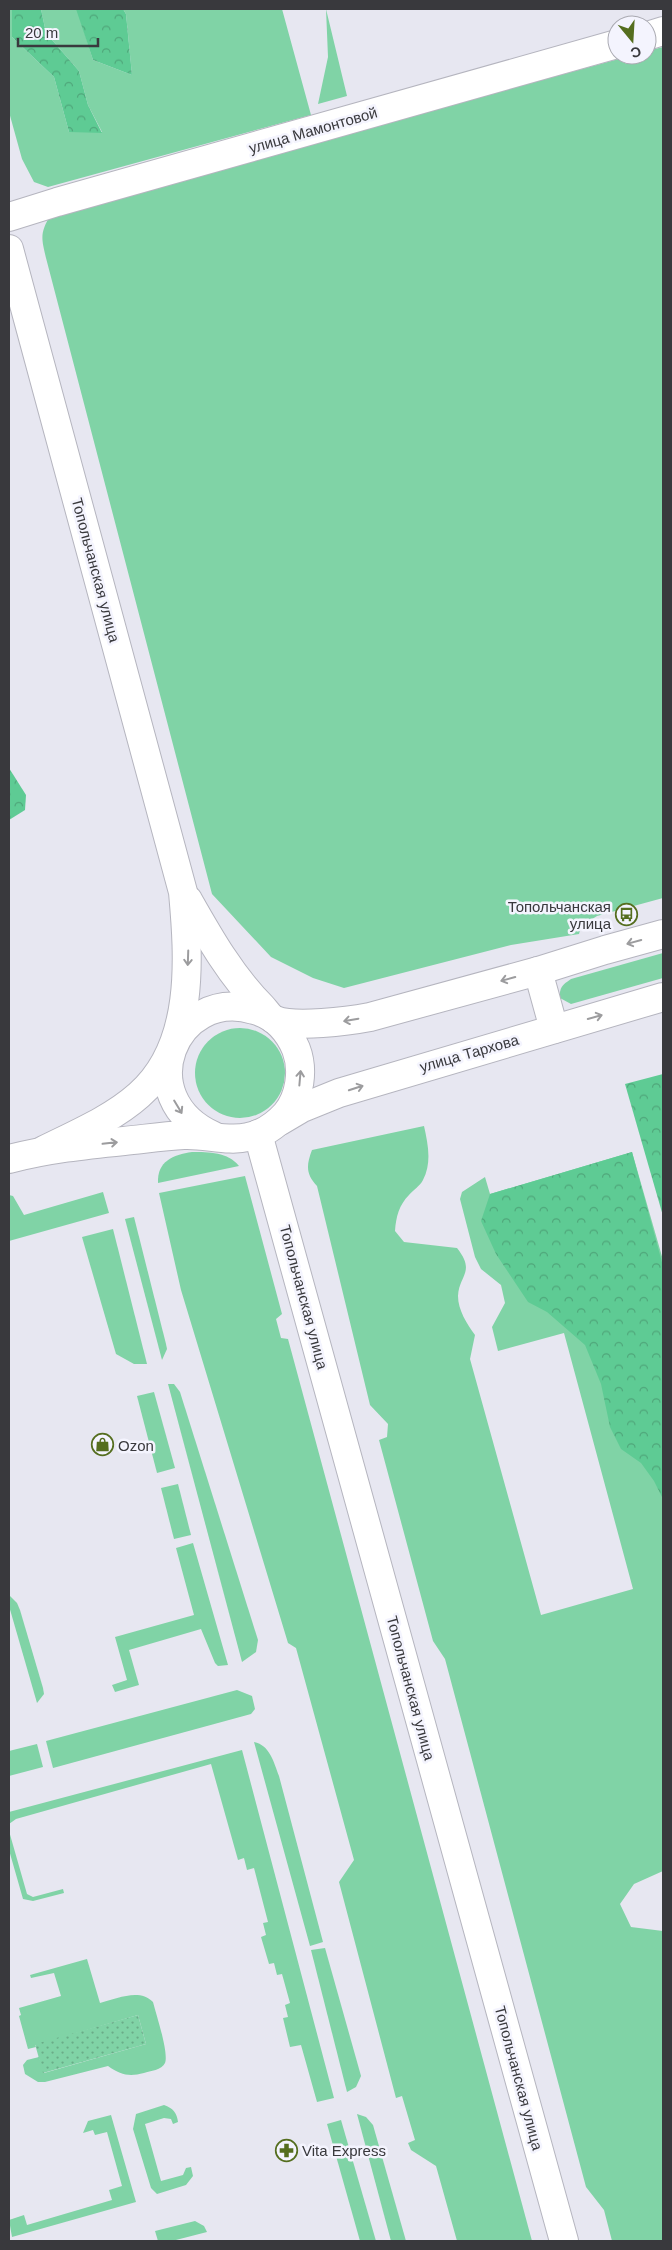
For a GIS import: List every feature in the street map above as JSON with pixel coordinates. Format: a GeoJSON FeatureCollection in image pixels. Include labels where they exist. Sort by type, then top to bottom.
{"type":"FeatureCollection","features":[{"type":"Feature","properties":{"kind":"main road","name":"улица Мамонтовой"},"geometry":{"type":"LineString","coordinates":[[9,217],[607,47]]}},
{"type":"Feature","properties":{"kind":"main road","name":"Топольчанская улица"},"geometry":{"type":"LineString","coordinates":[[9,249],[183,892],[188,945],[187,972],[182,1014],[171,1051]]}},
{"type":"Feature","properties":{"kind":"main road","name":"Топольчанская улица"},"geometry":{"type":"LineString","coordinates":[[183,892],[239,981],[274,1020]]}},
{"type":"Feature","properties":{"kind":"main road"},"geometry":{"type":"LineString","coordinates":[[274,1020],[321,1023],[362,1019],[538,971],[663,934]]}},
{"type":"Feature","properties":{"kind":"main road"},"geometry":{"type":"LineString","coordinates":[[538,971],[554,1029]]}},
{"type":"Feature","properties":{"kind":"main road","name":"улица Тархова"},"geometry":{"type":"LineString","coordinates":[[269,1128],[302,1108],[339,1093],[663,997]]}},
{"type":"Feature","properties":{"kind":"main road"},"geometry":{"type":"LineString","coordinates":[[9,1159],[44,1150],[154,1137],[186,1135],[240,1139],[269,1128],[295,1098],[300,1084],[298,1055],[293,1042],[285,1030],[261,1012],[246,1007],[230,1006],[215,1009],[200,1016],[188,1025],[178,1037],[151,1083],[140,1094],[123,1108],[44,1150]]}},
{"type":"Feature","properties":{"kind":"main road"},"geometry":{"type":"LineString","coordinates":[[171,1051],[168,1081],[178,1109],[188,1121],[200,1130],[214,1136]]}},
{"type":"Feature","properties":{"kind":"main road","name":"Топольчанская улица"},"geometry":{"type":"LineString","coordinates":[[269,1128],[564,2241]]}},
{"type":"Feature","properties":{"kind":"green space"},"geometry":{"type":"Polygon","coordinates":[[[9,9],[12,9],[12,37],[54,77],[69,132],[102,132],[88,105],[79,71],[46,33],[41,9],[77,9],[93,60],[132,75],[126,14],[123,9],[282,9],[311,115],[48,187],[34,182],[22,159],[9,112],[9,9]]]}},
{"type":"Feature","properties":{"kind":"green space"},"geometry":{"type":"Polygon","coordinates":[[[12,9],[41,9],[46,33],[79,71],[88,105],[102,133],[69,132],[54,77],[12,37],[12,9]]]}},
{"type":"Feature","properties":{"kind":"green space"},"geometry":{"type":"Polygon","coordinates":[[[76,9],[123,9],[126,14],[132,75],[93,60],[76,9]]]}},
{"type":"Feature","properties":{"kind":"green space"},"geometry":{"type":"Polygon","coordinates":[[[326,9],[347,96],[318,104],[328,57],[326,9]]]}},
{"type":"Feature","properties":{"kind":"green space"},"geometry":{"type":"Polygon","coordinates":[[[663,47],[663,898],[597,916],[581,926],[579,934],[511,945],[344,988],[313,978],[271,957],[212,894],[46,258],[42,240],[43,231],[51,214],[607,62],[607,65],[657,65],[657,48],[663,47]]]}},
{"type":"Feature","properties":{"kind":"green space"},"geometry":{"type":"Polygon","coordinates":[[[9,768],[26,795],[25,810],[9,820],[9,768]]]}},
{"type":"Feature","properties":{"kind":"green space"},"geometry":{"type":"Polygon","coordinates":[[[663,953],[663,978],[571,1004],[560,998],[562,987],[571,979],[663,953]]]}},
{"type":"Feature","properties":{"kind":"green space"},"geometry":{"type":"Polygon","coordinates":[[[240,1028],[257,1031],[272,1041],[282,1056],[285,1073],[282,1090],[272,1105],[257,1115],[240,1118],[223,1115],[208,1105],[198,1090],[195,1073],[198,1056],[208,1041],[223,1031],[240,1028]]]}},
{"type":"Feature","properties":{"kind":"green space"},"geometry":{"type":"Polygon","coordinates":[[[663,1074],[663,1216],[625,1084],[663,1074]]]}},
{"type":"Feature","properties":{"kind":"green space"},"geometry":{"type":"Polygon","coordinates":[[[424,1126],[427,1140],[428,1167],[422,1182],[400,1207],[395,1231],[404,1242],[457,1248],[463,1256],[466,1268],[459,1289],[458,1301],[466,1322],[475,1335],[470,1359],[541,1615],[633,1589],[564,1333],[498,1351],[492,1327],[505,1303],[501,1285],[481,1269],[475,1257],[460,1199],[462,1192],[485,1177],[490,1194],[632,1152],[663,1260],[663,1871],[634,1884],[620,1904],[631,1927],[663,1931],[663,2241],[612,2241],[604,2210],[586,2187],[445,1659],[433,1641],[379,1440],[387,1437],[388,1424],[370,1405],[317,1186],[308,1170],[312,1150],[424,1126]]]}},
{"type":"Feature","properties":{"kind":"green space"},"geometry":{"type":"Polygon","coordinates":[[[192,1152],[224,1155],[235,1161],[239,1166],[158,1183],[158,1175],[163,1164],[173,1157],[192,1152]]]}},
{"type":"Feature","properties":{"kind":"green space"},"geometry":{"type":"Polygon","coordinates":[[[632,1152],[663,1266],[663,1499],[654,1481],[641,1463],[621,1449],[610,1427],[601,1384],[585,1345],[547,1312],[528,1302],[496,1254],[481,1221],[490,1194],[632,1152]]]}},
{"type":"Feature","properties":{"kind":"green space"},"geometry":{"type":"Polygon","coordinates":[[[245,1176],[282,1314],[276,1319],[281,1338],[288,1339],[532,2241],[457,2241],[436,2166],[411,2150],[408,2143],[415,2140],[402,2096],[396,2098],[339,1882],[354,1860],[296,1648],[288,1643],[181,1290],[159,1193],[245,1176]]]}},
{"type":"Feature","properties":{"kind":"green space"},"geometry":{"type":"Polygon","coordinates":[[[103,1192],[109,1213],[9,1241],[9,1195],[13,1196],[24,1215],[103,1192]]]}},
{"type":"Feature","properties":{"kind":"green space"},"geometry":{"type":"Polygon","coordinates":[[[134,1217],[167,1349],[162,1360],[125,1219],[134,1217]]]}},
{"type":"Feature","properties":{"kind":"green space"},"geometry":{"type":"Polygon","coordinates":[[[113,1229],[147,1364],[134,1364],[116,1354],[82,1237],[113,1229]]]}},
{"type":"Feature","properties":{"kind":"green space"},"geometry":{"type":"Polygon","coordinates":[[[168,1384],[174,1384],[180,1392],[258,1640],[256,1652],[242,1662],[168,1384]]]}},
{"type":"Feature","properties":{"kind":"green space"},"geometry":{"type":"Polygon","coordinates":[[[154,1392],[175,1468],[157,1473],[137,1396],[154,1392]]]}},
{"type":"Feature","properties":{"kind":"green space"},"geometry":{"type":"Polygon","coordinates":[[[178,1484],[191,1535],[174,1539],[161,1488],[178,1484]]]}},
{"type":"Feature","properties":{"kind":"green space"},"geometry":{"type":"Polygon","coordinates":[[[193,1543],[228,1665],[218,1666],[215,1663],[201,1629],[129,1650],[139,1685],[115,1692],[112,1685],[127,1680],[115,1637],[194,1615],[176,1548],[193,1543]]]}},
{"type":"Feature","properties":{"kind":"green space"},"geometry":{"type":"Polygon","coordinates":[[[9,1595],[17,1603],[20,1610],[43,1688],[44,1694],[37,1703],[9,1606],[9,1595]]]}},
{"type":"Feature","properties":{"kind":"green space"},"geometry":{"type":"Polygon","coordinates":[[[237,1690],[252,1696],[255,1709],[251,1714],[53,1768],[46,1741],[237,1690]]]}},
{"type":"Feature","properties":{"kind":"green space"},"geometry":{"type":"Polygon","coordinates":[[[254,1742],[268,1751],[279,1776],[323,1942],[310,1946],[254,1742]]]}},
{"type":"Feature","properties":{"kind":"green space"},"geometry":{"type":"Polygon","coordinates":[[[37,1744],[43,1767],[9,1776],[9,1751],[37,1744]]]}},
{"type":"Feature","properties":{"kind":"green space"},"geometry":{"type":"Polygon","coordinates":[[[242,1750],[334,2098],[317,2102],[301,2045],[290,2047],[283,2018],[288,2017],[285,2005],[290,2003],[282,1974],[277,1975],[274,1963],[269,1964],[261,1937],[266,1935],[263,1923],[268,1922],[254,1868],[247,1870],[244,1858],[238,1860],[211,1764],[16,1819],[9,1824],[9,1812],[242,1750]]]}},
{"type":"Feature","properties":{"kind":"green space"},"geometry":{"type":"Polygon","coordinates":[[[9,1831],[27,1894],[33,1897],[63,1889],[64,1893],[33,1901],[23,1899],[9,1850],[9,1831]]]}},
{"type":"Feature","properties":{"kind":"green space"},"geometry":{"type":"Polygon","coordinates":[[[325,1948],[361,2076],[356,2087],[347,2092],[311,1950],[325,1948]]]}},
{"type":"Feature","properties":{"kind":"green space"},"geometry":{"type":"Polygon","coordinates":[[[87,1959],[100,2003],[135,1995],[147,1998],[153,2002],[164,2042],[165,2063],[159,2069],[139,2074],[125,2074],[108,2066],[45,2082],[38,2082],[25,2074],[23,2065],[27,2060],[39,2057],[44,2073],[146,2044],[138,2015],[35,2045],[36,2047],[28,2049],[19,2016],[21,2015],[19,2008],[61,1996],[54,1973],[31,1978],[30,1975],[87,1959]]]}},
{"type":"Feature","properties":{"kind":"green space"},"geometry":{"type":"Polygon","coordinates":[[[138,2015],[146,2044],[43,2073],[35,2044],[138,2015]]]}},
{"type":"Feature","properties":{"kind":"green space"},"geometry":{"type":"Polygon","coordinates":[[[164,2105],[174,2111],[178,2122],[173,2124],[171,2119],[164,2118],[145,2124],[161,2181],[183,2175],[186,2168],[191,2167],[193,2176],[186,2185],[157,2194],[151,2188],[133,2129],[136,2114],[164,2105]]]}},
{"type":"Feature","properties":{"kind":"green space"},"geometry":{"type":"Polygon","coordinates":[[[357,2114],[366,2117],[373,2125],[406,2241],[391,2241],[357,2114]]]}},
{"type":"Feature","properties":{"kind":"green space"},"geometry":{"type":"Polygon","coordinates":[[[111,2115],[136,2202],[12,2237],[9,2220],[24,2215],[27,2225],[112,2200],[109,2190],[122,2186],[107,2132],[95,2135],[93,2130],[83,2133],[88,2121],[111,2115]]]}},
{"type":"Feature","properties":{"kind":"green space"},"geometry":{"type":"Polygon","coordinates":[[[341,2120],[376,2241],[360,2241],[327,2124],[341,2120]]]}},
{"type":"Feature","properties":{"kind":"green space"},"geometry":{"type":"Polygon","coordinates":[[[195,2221],[204,2226],[207,2232],[172,2241],[158,2241],[155,2231],[195,2221]]]}},
{"type":"Feature","properties":{"kind":"place","name":"Топольчанская улица"},"geometry":{"type":"Point","coordinates":[627,915]}},
{"type":"Feature","properties":{"kind":"place","name":"Ozon"},"geometry":{"type":"Point","coordinates":[102,1445]}},
{"type":"Feature","properties":{"kind":"place","name":"Vita Express"},"geometry":{"type":"Point","coordinates":[286,2150]}}]}
